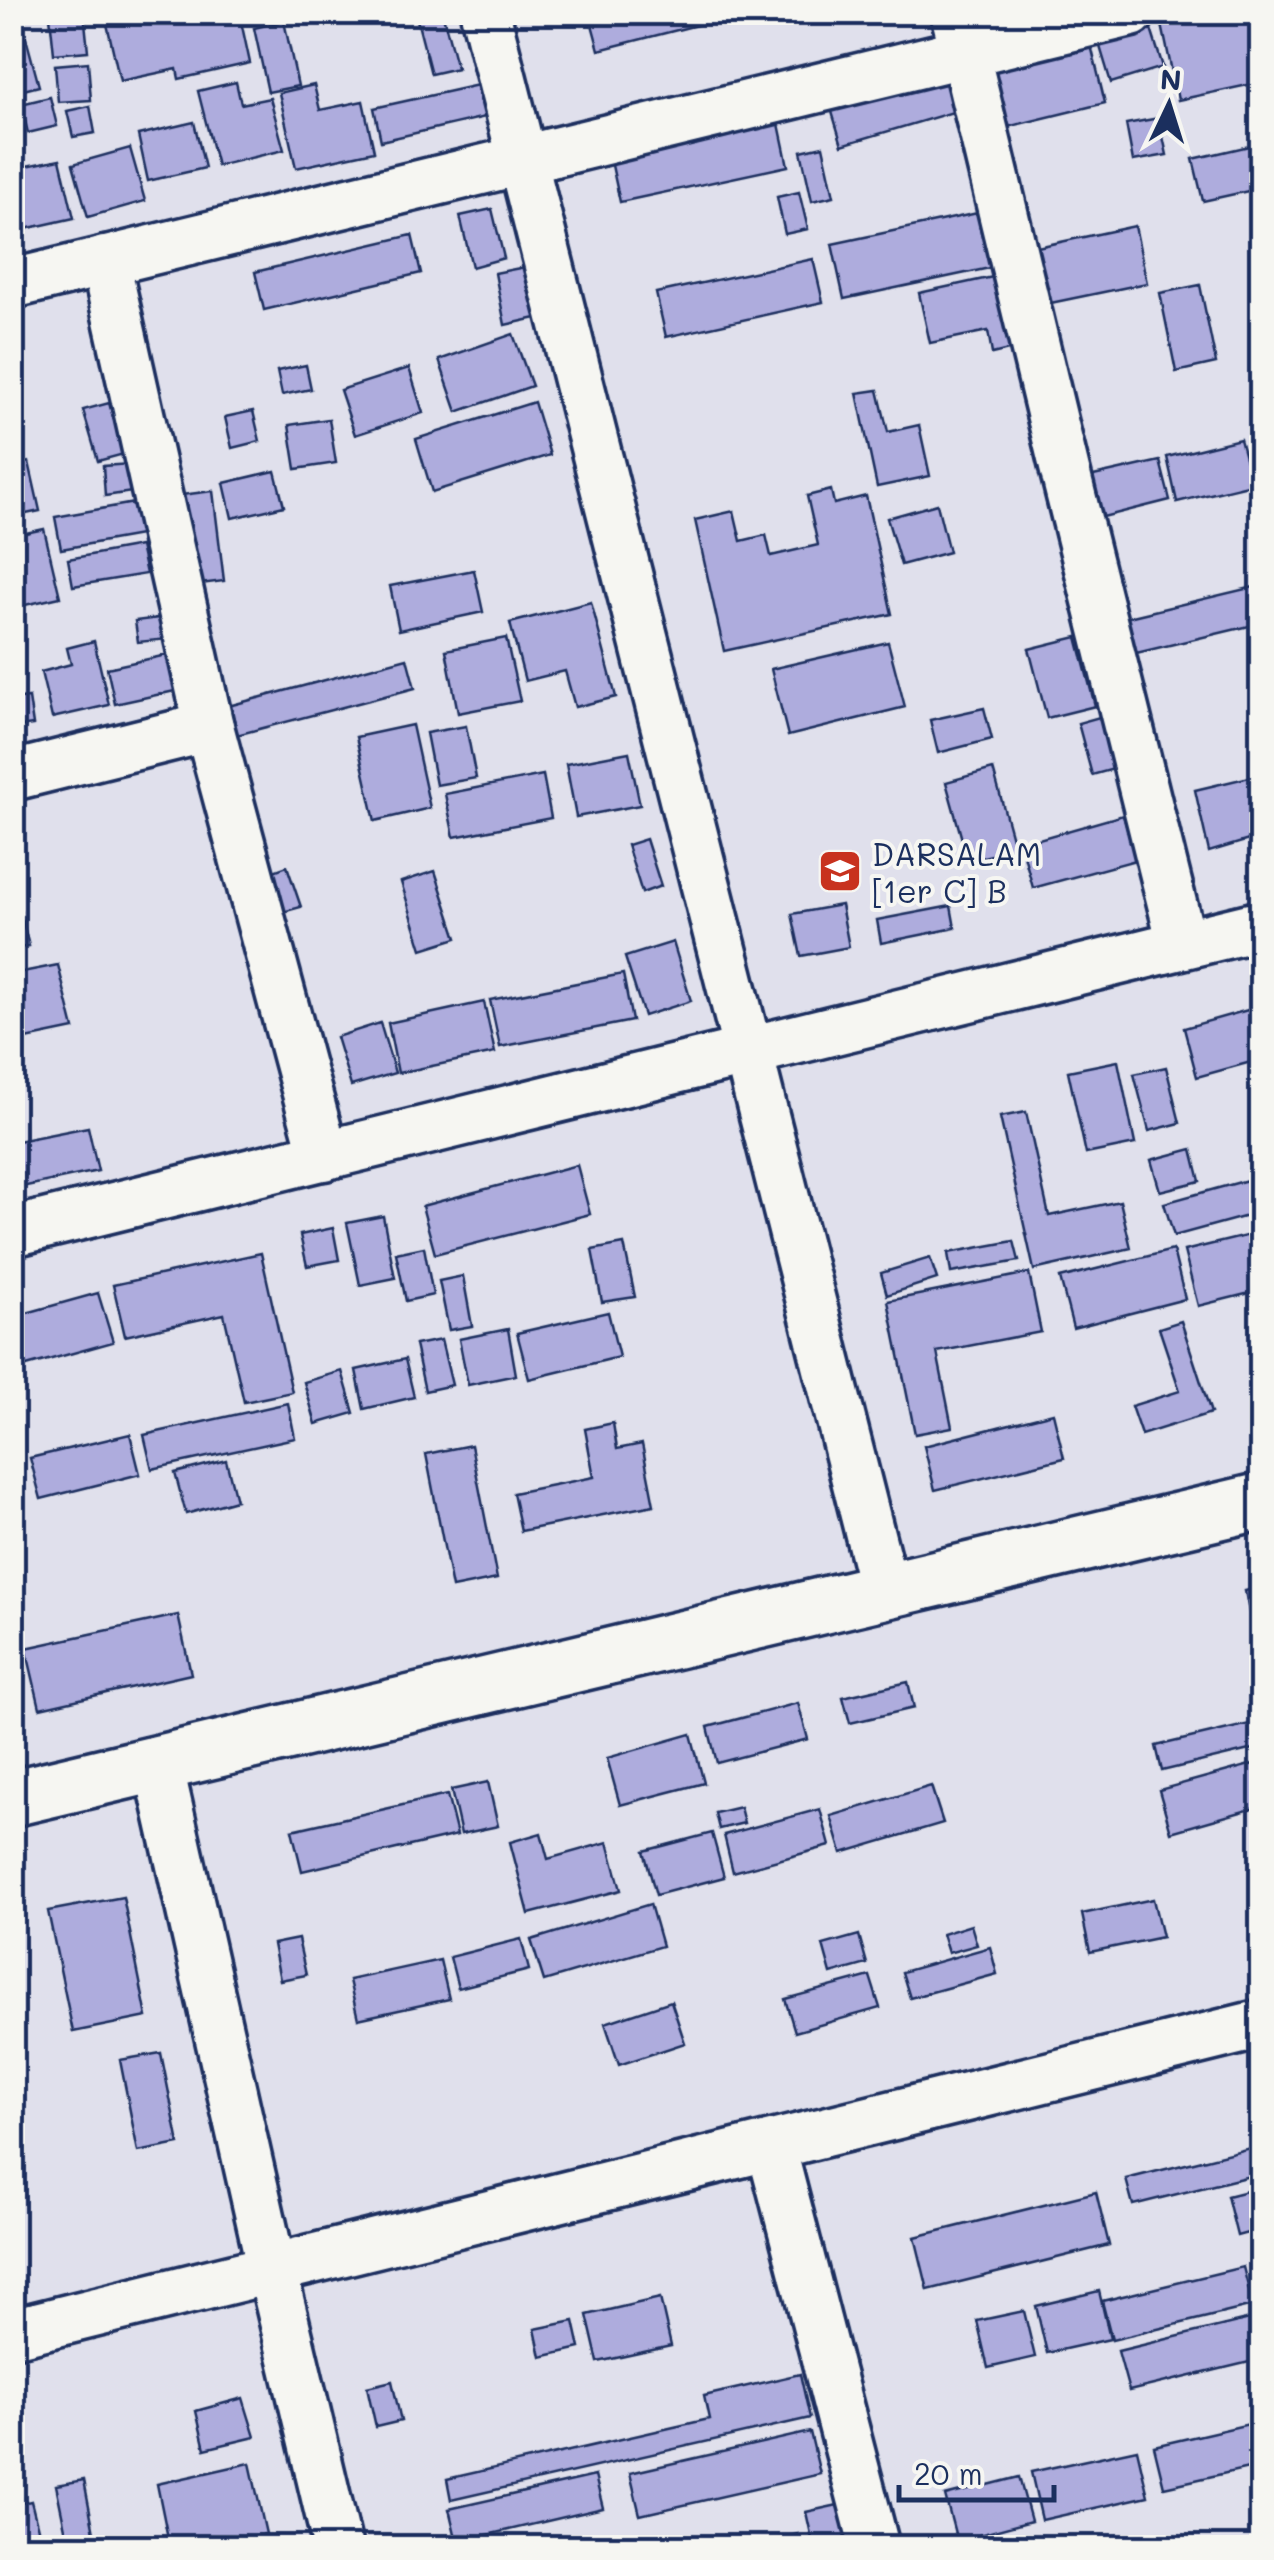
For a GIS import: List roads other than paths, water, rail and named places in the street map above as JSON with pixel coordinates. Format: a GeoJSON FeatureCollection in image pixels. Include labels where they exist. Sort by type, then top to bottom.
{"type":"FeatureCollection","features":[{"type":"Feature","properties":{"kind":"street"},"geometry":{"type":"LineString","coordinates":[[485,12],[884,1590]]}},
{"type":"Feature","properties":{"kind":"street"},"geometry":{"type":"LineString","coordinates":[[12,284],[523,160],[961,32],[1130,12]]}},
{"type":"Feature","properties":{"kind":"street"},"geometry":{"type":"LineString","coordinates":[[961,32],[1182,944]]}},
{"type":"Feature","properties":{"kind":"street"},"geometry":{"type":"LineString","coordinates":[[105,262],[208,728],[324,1156]]}},
{"type":"Feature","properties":{"kind":"street"},"geometry":{"type":"LineString","coordinates":[[12,776],[208,728]]}},
{"type":"Feature","properties":{"kind":"street"},"geometry":{"type":"LineString","coordinates":[[12,1232],[1262,925]]}},
{"type":"Feature","properties":{"kind":"street"},"geometry":{"type":"LineString","coordinates":[[12,1798],[1262,1501]]}},
{"type":"Feature","properties":{"kind":"street"},"geometry":{"type":"LineString","coordinates":[[158,1762],[338,2548]]}},
{"type":"Feature","properties":{"kind":"street"},"geometry":{"type":"LineString","coordinates":[[12,2333],[1262,2024]]}},
{"type":"Feature","properties":{"kind":"street"},"geometry":{"type":"LineString","coordinates":[[772,2146],[875,2548]]}},
{"type":"Feature","properties":{"kind":"place","name":"DARSALAM [1er C] B"},"geometry":{"type":"Point","coordinates":[840,871]}}]}
